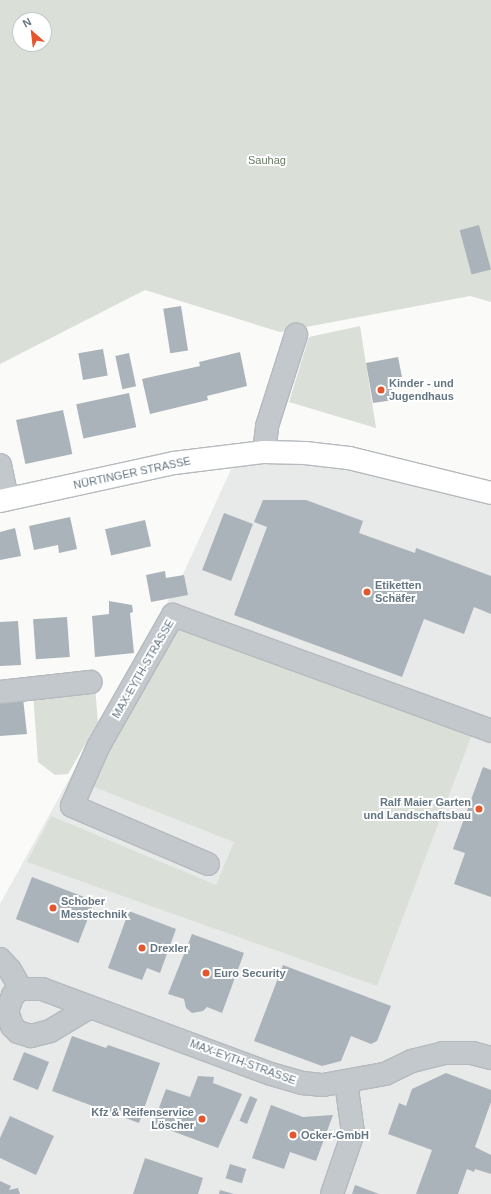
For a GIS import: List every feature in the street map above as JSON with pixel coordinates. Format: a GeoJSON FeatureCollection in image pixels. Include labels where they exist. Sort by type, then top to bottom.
{"type":"FeatureCollection","features":[{"type":"Feature","properties":{"kind":"main road","name":"NÜRTINGER STRASSE"},"geometry":{"type":"LineString","coordinates":[[4,500],[174,463],[264,452],[305,452],[350,458],[491,493]]}},
{"type":"Feature","properties":{"kind":"street"},"geometry":{"type":"LineString","coordinates":[[264,452],[267,426],[296,335]]}},
{"type":"Feature","properties":{"kind":"street"},"geometry":{"type":"LineString","coordinates":[[0,465],[4,500]]}},
{"type":"Feature","properties":{"kind":"street","name":"MAX-EYTH-STRASSE"},"geometry":{"type":"LineString","coordinates":[[208,864],[72,806],[98,747],[173,615],[491,731]]}},
{"type":"Feature","properties":{"kind":"street"},"geometry":{"type":"LineString","coordinates":[[0,692],[90,682]]}},
{"type":"Feature","properties":{"kind":"street"},"geometry":{"type":"LineString","coordinates":[[0,959],[10,970],[21,989],[10,998],[7,1011],[12,1026],[25,1035],[38,1035],[50,1030],[90,1007]]}},
{"type":"Feature","properties":{"kind":"street","name":"MAX-EYTH-STRASSE"},"geometry":{"type":"LineString","coordinates":[[21,989],[42,989],[271,1074],[303,1083],[324,1085],[385,1074],[412,1061],[443,1053],[472,1053],[491,1058]]}},
{"type":"Feature","properties":{"kind":"street"},"geometry":{"type":"LineString","coordinates":[[332,1194],[353,1133],[346,1082]]}},
{"type":"Feature","properties":{"kind":"shaded area"},"geometry":{"type":"Polygon","coordinates":[[[264,452],[491,493],[491,1194],[0,1194],[0,904],[185,570],[238,454],[264,452]]]}},
{"type":"Feature","properties":{"kind":"green space","name":"Sauhag"},"geometry":{"type":"Polygon","coordinates":[[[0,0],[491,0],[491,302],[470,296],[280,332],[145,290],[0,364],[0,0]]]}},
{"type":"Feature","properties":{"kind":"green space"},"geometry":{"type":"Polygon","coordinates":[[[360,326],[376,428],[289,402],[309,337],[360,326]]]}},
{"type":"Feature","properties":{"kind":"green space"},"geometry":{"type":"Polygon","coordinates":[[[175,629],[472,734],[377,986],[27,862],[51,816],[216,885],[234,842],[89,785],[175,629]]]}},
{"type":"Feature","properties":{"kind":"green space"},"geometry":{"type":"Polygon","coordinates":[[[95,688],[98,722],[68,774],[55,775],[38,762],[33,692],[95,688]]]}},
{"type":"Feature","properties":{"kind":"building"},"geometry":{"type":"Polygon","coordinates":[[[479,225],[491,269],[472,275],[460,230],[479,225]]]}},
{"type":"Feature","properties":{"kind":"building"},"geometry":{"type":"Polygon","coordinates":[[[181,306],[188,350],[170,353],[163,309],[181,306]]]}},
{"type":"Feature","properties":{"kind":"building"},"geometry":{"type":"Polygon","coordinates":[[[103,349],[108,376],[83,380],[78,353],[103,349]]]}},
{"type":"Feature","properties":{"kind":"building"},"geometry":{"type":"Polygon","coordinates":[[[240,352],[247,386],[207,396],[208,400],[150,414],[142,379],[200,366],[199,362],[240,352]]]}},
{"type":"Feature","properties":{"kind":"building"},"geometry":{"type":"Polygon","coordinates":[[[129,353],[136,386],[122,389],[115,356],[129,353]]]}},
{"type":"Feature","properties":{"kind":"building","name":"Kinder - und Jugendhaus"},"geometry":{"type":"Polygon","coordinates":[[[398,357],[402,377],[390,380],[394,400],[373,403],[366,363],[398,357]]]}},
{"type":"Feature","properties":{"kind":"building"},"geometry":{"type":"Polygon","coordinates":[[[129,393],[136,427],[83,438],[76,404],[129,393]]]}},
{"type":"Feature","properties":{"kind":"building"},"geometry":{"type":"Polygon","coordinates":[[[63,410],[72,454],[25,464],[16,420],[63,410]]]}},
{"type":"Feature","properties":{"kind":"building","name":"Etiketten Schäfer"},"geometry":{"type":"Polygon","coordinates":[[[263,500],[306,500],[363,521],[359,533],[415,553],[416,548],[491,576],[491,614],[474,607],[464,634],[424,619],[402,677],[234,615],[267,527],[254,522],[263,500]]]}},
{"type":"Feature","properties":{"kind":"building"},"geometry":{"type":"Polygon","coordinates":[[[224,513],[253,524],[231,581],[202,570],[224,513]]]}},
{"type":"Feature","properties":{"kind":"building"},"geometry":{"type":"Polygon","coordinates":[[[70,517],[77,549],[59,553],[58,545],[34,550],[29,526],[70,517]]]}},
{"type":"Feature","properties":{"kind":"building"},"geometry":{"type":"Polygon","coordinates":[[[145,520],[151,546],[111,556],[105,529],[145,520]]]}},
{"type":"Feature","properties":{"kind":"building"},"geometry":{"type":"Polygon","coordinates":[[[15,528],[21,556],[0,560],[0,532],[15,528]]]}},
{"type":"Feature","properties":{"kind":"building"},"geometry":{"type":"Polygon","coordinates":[[[165,571],[166,578],[184,575],[188,595],[151,602],[146,575],[165,571]]]}},
{"type":"Feature","properties":{"kind":"building"},"geometry":{"type":"Polygon","coordinates":[[[109,601],[132,605],[133,612],[130,613],[134,653],[95,657],[92,616],[109,614],[109,601]]]}},
{"type":"Feature","properties":{"kind":"building"},"geometry":{"type":"Polygon","coordinates":[[[67,617],[70,657],[36,659],[33,619],[67,617]]]}},
{"type":"Feature","properties":{"kind":"building"},"geometry":{"type":"Polygon","coordinates":[[[18,621],[21,665],[0,666],[0,622],[18,621]]]}},
{"type":"Feature","properties":{"kind":"building"},"geometry":{"type":"Polygon","coordinates":[[[23,698],[27,734],[0,736],[0,701],[23,698]]]}},
{"type":"Feature","properties":{"kind":"building","name":"Ralf Maier Garten und Landschaftsbau"},"geometry":{"type":"Polygon","coordinates":[[[483,767],[491,770],[491,897],[454,884],[465,853],[453,849],[483,767]]]}},
{"type":"Feature","properties":{"kind":"building","name":"Schober Messtechnik"},"geometry":{"type":"Polygon","coordinates":[[[32,877],[95,901],[78,943],[16,919],[32,877]]]}},
{"type":"Feature","properties":{"kind":"building","name":"Drexler"},"geometry":{"type":"Polygon","coordinates":[[[129,911],[176,929],[160,973],[147,968],[142,980],[108,968],[129,911]]]}},
{"type":"Feature","properties":{"kind":"building","name":"Euro Security"},"geometry":{"type":"Polygon","coordinates":[[[192,934],[244,953],[222,1013],[207,1007],[203,1011],[192,1013],[186,1008],[184,999],[168,994],[192,934]]]}},
{"type":"Feature","properties":{"kind":"building"},"geometry":{"type":"Polygon","coordinates":[[[283,965],[391,1006],[377,1041],[371,1044],[351,1036],[341,1061],[322,1066],[254,1041],[283,965]]]}},
{"type":"Feature","properties":{"kind":"building"},"geometry":{"type":"Polygon","coordinates":[[[72,1036],[106,1048],[108,1045],[160,1063],[139,1123],[52,1091],[72,1036]]]}},
{"type":"Feature","properties":{"kind":"building"},"geometry":{"type":"Polygon","coordinates":[[[24,1052],[49,1062],[38,1090],[13,1080],[24,1052]]]}},
{"type":"Feature","properties":{"kind":"building"},"geometry":{"type":"Polygon","coordinates":[[[446,1073],[491,1090],[491,1102],[475,1147],[491,1155],[491,1174],[475,1169],[474,1172],[467,1169],[458,1194],[416,1194],[432,1150],[388,1134],[399,1103],[406,1106],[412,1089],[446,1073]]]}},
{"type":"Feature","properties":{"kind":"building"},"geometry":{"type":"Polygon","coordinates":[[[198,1076],[214,1077],[213,1083],[242,1094],[218,1148],[153,1124],[166,1089],[190,1097],[198,1076]]]}},
{"type":"Feature","properties":{"kind":"building"},"geometry":{"type":"Polygon","coordinates":[[[250,1096],[257,1099],[247,1124],[239,1121],[250,1096]]]}},
{"type":"Feature","properties":{"kind":"building","name":"Ocker-GmbH"},"geometry":{"type":"Polygon","coordinates":[[[271,1105],[303,1117],[333,1115],[316,1161],[290,1152],[284,1169],[252,1158],[271,1105]]]}},
{"type":"Feature","properties":{"kind":"building"},"geometry":{"type":"Polygon","coordinates":[[[10,1116],[54,1136],[36,1175],[0,1158],[0,1138],[10,1116]]]}},
{"type":"Feature","properties":{"kind":"building"},"geometry":{"type":"Polygon","coordinates":[[[145,1158],[203,1178],[198,1194],[133,1194],[145,1158]]]}},
{"type":"Feature","properties":{"kind":"building"},"geometry":{"type":"Polygon","coordinates":[[[230,1164],[246,1169],[242,1183],[226,1178],[230,1164]]]}},
{"type":"Feature","properties":{"kind":"building"},"geometry":{"type":"Polygon","coordinates":[[[0,1181],[11,1186],[9,1190],[18,1188],[20,1194],[0,1194],[0,1181]]]}},
{"type":"Feature","properties":{"kind":"building"},"geometry":{"type":"Polygon","coordinates":[[[355,1185],[379,1194],[352,1194],[355,1185]]]}},
{"type":"Feature","properties":{"kind":"building"},"geometry":{"type":"Polygon","coordinates":[[[220,1190],[234,1194],[219,1194],[220,1190]]]}},
{"type":"Feature","properties":{"kind":"place","name":"Kinder - und Jugendhaus"},"geometry":{"type":"Point","coordinates":[381,390]}},
{"type":"Feature","properties":{"kind":"place","name":"Etiketten Schäfer"},"geometry":{"type":"Point","coordinates":[367,592]}},
{"type":"Feature","properties":{"kind":"place","name":"Ralf Maier Garten und Landschaftsbau"},"geometry":{"type":"Point","coordinates":[479,809]}},
{"type":"Feature","properties":{"kind":"place","name":"Schober Messtechnik"},"geometry":{"type":"Point","coordinates":[53,908]}},
{"type":"Feature","properties":{"kind":"place","name":"Drexler"},"geometry":{"type":"Point","coordinates":[142,948]}},
{"type":"Feature","properties":{"kind":"place","name":"Euro Security"},"geometry":{"type":"Point","coordinates":[206,973]}},
{"type":"Feature","properties":{"kind":"place","name":"Kfz & Reifenservice Löscher"},"geometry":{"type":"Point","coordinates":[202,1119]}},
{"type":"Feature","properties":{"kind":"place","name":"Ocker-GmbH"},"geometry":{"type":"Point","coordinates":[293,1135]}}]}
